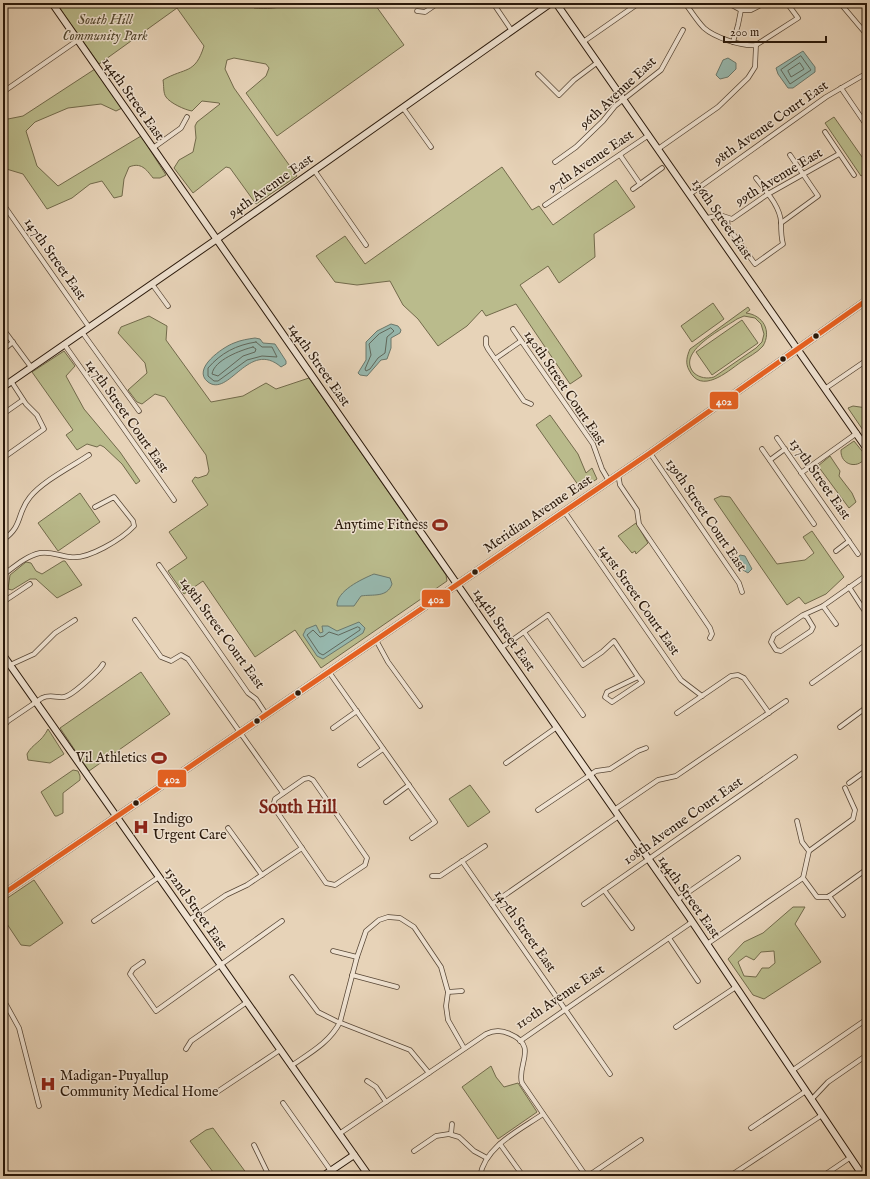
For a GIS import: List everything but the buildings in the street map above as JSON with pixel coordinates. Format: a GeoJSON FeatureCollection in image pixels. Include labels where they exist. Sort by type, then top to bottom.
{"type":"FeatureCollection","features":[{"type":"Feature","properties":{"kind":"main road","name":"Meridian Avenue East"},"geometry":{"type":"LineString","coordinates":[[3,894],[650,453],[867,300]]}},
{"type":"Feature","properties":{"kind":"street","name":"144th Street East"},"geometry":{"type":"LineString","coordinates":[[52,3],[619,816],[864,1176]]}},
{"type":"Feature","properties":{"kind":"street"},"geometry":{"type":"LineString","coordinates":[[417,11],[425,12],[438,3]]}},
{"type":"Feature","properties":{"kind":"street"},"geometry":{"type":"LineString","coordinates":[[493,3],[512,30]]}},
{"type":"Feature","properties":{"kind":"street","name":"94th Avenue East"},"geometry":{"type":"LineString","coordinates":[[3,387],[217,239],[551,3]]}},
{"type":"Feature","properties":{"kind":"street","name":"136th Street East"},"geometry":{"type":"LineString","coordinates":[[556,3],[826,388],[867,449]]}},
{"type":"Feature","properties":{"kind":"street"},"geometry":{"type":"LineString","coordinates":[[584,42],[639,3]]}},
{"type":"Feature","properties":{"kind":"street"},"geometry":{"type":"LineString","coordinates":[[685,3],[705,29],[743,46],[756,45],[798,18],[788,3]]}},
{"type":"Feature","properties":{"kind":"street"},"geometry":{"type":"LineString","coordinates":[[728,3],[741,10],[751,10],[765,3]]}},
{"type":"Feature","properties":{"kind":"street"},"geometry":{"type":"LineString","coordinates":[[840,3],[867,35]]}},
{"type":"Feature","properties":{"kind":"street"},"geometry":{"type":"LineString","coordinates":[[733,42],[741,10]]}},
{"type":"Feature","properties":{"kind":"street","name":"96th Avenue East"},"geometry":{"type":"LineString","coordinates":[[556,162],[576,147],[603,122],[615,106],[661,70],[683,30]]}},
{"type":"Feature","properties":{"kind":"street"},"geometry":{"type":"LineString","coordinates":[[3,92],[78,40]]}},
{"type":"Feature","properties":{"kind":"street"},"geometry":{"type":"LineString","coordinates":[[658,149],[718,107],[748,78],[755,67],[756,45]]}},
{"type":"Feature","properties":{"kind":"street"},"geometry":{"type":"LineString","coordinates":[[538,74],[559,95],[574,80],[598,62]]}},
{"type":"Feature","properties":{"kind":"street","name":"98th Avenue Court East"},"geometry":{"type":"LineString","coordinates":[[690,194],[841,88],[867,73]]}},
{"type":"Feature","properties":{"kind":"street"},"geometry":{"type":"LineString","coordinates":[[841,88],[867,126]]}},
{"type":"Feature","properties":{"kind":"street"},"geometry":{"type":"LineString","coordinates":[[403,108],[431,147]]}},
{"type":"Feature","properties":{"kind":"street"},"geometry":{"type":"LineString","coordinates":[[153,148],[181,128],[187,118]]}},
{"type":"Feature","properties":{"kind":"street"},"geometry":{"type":"LineString","coordinates":[[825,132],[854,175]]}},
{"type":"Feature","properties":{"kind":"street","name":"97th Avenue East"},"geometry":{"type":"LineString","coordinates":[[546,205],[649,135]]}},
{"type":"Feature","properties":{"kind":"street","name":"99th Avenue East"},"geometry":{"type":"LineString","coordinates":[[707,218],[717,215],[732,219],[768,194],[839,154]]}},
{"type":"Feature","properties":{"kind":"street"},"geometry":{"type":"LineString","coordinates":[[620,155],[640,184]]}},
{"type":"Feature","properties":{"kind":"street"},"geometry":{"type":"LineString","coordinates":[[781,223],[818,196],[790,155]]}},
{"type":"Feature","properties":{"kind":"street"},"geometry":{"type":"LineString","coordinates":[[634,189],[662,168]]}},
{"type":"Feature","properties":{"kind":"street"},"geometry":{"type":"LineString","coordinates":[[314,170],[366,245]]}},
{"type":"Feature","properties":{"kind":"street"},"geometry":{"type":"LineString","coordinates":[[727,218],[728,227],[755,264],[783,244],[780,228],[781,223],[775,206],[756,178]]}},
{"type":"Feature","properties":{"kind":"street","name":"147th Street East"},"geometry":{"type":"LineString","coordinates":[[3,204],[89,327]]}},
{"type":"Feature","properties":{"kind":"street"},"geometry":{"type":"LineString","coordinates":[[152,284],[168,306]]}},
{"type":"Feature","properties":{"kind":"street"},"geometry":{"type":"LineString","coordinates":[[3,329],[31,367]]}},
{"type":"Feature","properties":{"kind":"street","name":"140th Street Court East"},"geometry":{"type":"LineString","coordinates":[[513,329],[592,444],[602,469],[610,480],[620,485]]}},
{"type":"Feature","properties":{"kind":"street"},"geometry":{"type":"LineString","coordinates":[[82,332],[139,411]]}},
{"type":"Feature","properties":{"kind":"street"},"geometry":{"type":"LineString","coordinates":[[486,338],[486,346],[524,401],[531,404]]}},
{"type":"Feature","properties":{"kind":"street"},"geometry":{"type":"LineString","coordinates":[[495,359],[521,341]]}},
{"type":"Feature","properties":{"kind":"street"},"geometry":{"type":"LineString","coordinates":[[3,350],[13,342]]}},
{"type":"Feature","properties":{"kind":"street","name":"147th Street Court East"},"geometry":{"type":"LineString","coordinates":[[64,344],[174,500]]}},
{"type":"Feature","properties":{"kind":"street"},"geometry":{"type":"LineString","coordinates":[[826,388],[867,360]]}},
{"type":"Feature","properties":{"kind":"street"},"geometry":{"type":"LineString","coordinates":[[3,458],[44,428],[37,416],[10,382]]}},
{"type":"Feature","properties":{"kind":"street"},"geometry":{"type":"LineString","coordinates":[[3,414],[23,400]]}},
{"type":"Feature","properties":{"kind":"street"},"geometry":{"type":"LineString","coordinates":[[801,473],[857,433]]}},
{"type":"Feature","properties":{"kind":"street","name":"137th Street East"},"geometry":{"type":"LineString","coordinates":[[777,438],[858,554]]}},
{"type":"Feature","properties":{"kind":"street"},"geometry":{"type":"LineString","coordinates":[[762,449],[814,524]]}},
{"type":"Feature","properties":{"kind":"street"},"geometry":{"type":"LineString","coordinates":[[770,460],[785,449]]}},
{"type":"Feature","properties":{"kind":"street","name":"139th Street Court East"},"geometry":{"type":"LineString","coordinates":[[650,453],[735,577],[742,592]]}},
{"type":"Feature","properties":{"kind":"street"},"geometry":{"type":"LineString","coordinates":[[3,540],[18,527],[25,506],[34,492],[89,455]]}},
{"type":"Feature","properties":{"kind":"street","name":"140th Street Court East"},"geometry":{"type":"LineString","coordinates":[[618,474],[620,485],[635,507],[639,524],[710,628],[712,634],[710,638]]}},
{"type":"Feature","properties":{"kind":"street"},"geometry":{"type":"LineString","coordinates":[[3,575],[29,557],[38,553],[54,553],[74,558],[89,556],[134,526],[129,514],[114,497],[95,507]]}},
{"type":"Feature","properties":{"kind":"street","name":"141st Street Court East"},"geometry":{"type":"LineString","coordinates":[[564,511],[681,680],[702,696]]}},
{"type":"Feature","properties":{"kind":"street"},"geometry":{"type":"LineString","coordinates":[[836,551],[849,541]]}},
{"type":"Feature","properties":{"kind":"street","name":"148th Street Court East"},"geometry":{"type":"LineString","coordinates":[[159,565],[248,692],[256,699],[266,714]]}},
{"type":"Feature","properties":{"kind":"street"},"geometry":{"type":"LineString","coordinates":[[803,615],[811,622],[811,631],[781,651],[776,650],[771,642],[772,637],[803,615],[823,606],[867,575]]}},
{"type":"Feature","properties":{"kind":"street"},"geometry":{"type":"LineString","coordinates":[[3,602],[30,584]]}},
{"type":"Feature","properties":{"kind":"street"},"geometry":{"type":"LineString","coordinates":[[849,588],[864,610]]}},
{"type":"Feature","properties":{"kind":"street"},"geometry":{"type":"LineString","coordinates":[[823,606],[836,624]]}},
{"type":"Feature","properties":{"kind":"street"},"geometry":{"type":"LineString","coordinates":[[502,648],[548,615],[583,665],[602,652],[614,641],[642,682],[612,702],[607,699],[605,695],[607,692],[638,677]]}},
{"type":"Feature","properties":{"kind":"street"},"geometry":{"type":"LineString","coordinates":[[10,665],[34,654],[52,636],[75,620]]}},
{"type":"Feature","properties":{"kind":"street"},"geometry":{"type":"LineString","coordinates":[[135,620],[162,659],[171,661],[181,655],[188,659],[283,793]]}},
{"type":"Feature","properties":{"kind":"street"},"geometry":{"type":"LineString","coordinates":[[524,632],[583,716]]}},
{"type":"Feature","properties":{"kind":"street"},"geometry":{"type":"LineString","coordinates":[[376,640],[388,662],[420,706]]}},
{"type":"Feature","properties":{"kind":"street"},"geometry":{"type":"LineString","coordinates":[[812,683],[867,644]]}},
{"type":"Feature","properties":{"kind":"street","name":"152nd Street East"},"geometry":{"type":"LineString","coordinates":[[3,655],[369,1176]]}},
{"type":"Feature","properties":{"kind":"street"},"geometry":{"type":"LineString","coordinates":[[3,727],[8,720],[46,696],[64,697],[70,694],[96,673],[103,664]]}},
{"type":"Feature","properties":{"kind":"street"},"geometry":{"type":"LineString","coordinates":[[329,672],[435,822],[412,838]]}},
{"type":"Feature","properties":{"kind":"street"},"geometry":{"type":"LineString","coordinates":[[677,713],[731,676],[738,675],[744,678],[769,713]]}},
{"type":"Feature","properties":{"kind":"street"},"geometry":{"type":"LineString","coordinates":[[614,810],[658,780],[676,776],[786,701]]}},
{"type":"Feature","properties":{"kind":"street"},"geometry":{"type":"LineString","coordinates":[[840,727],[867,707]]}},
{"type":"Feature","properties":{"kind":"street"},"geometry":{"type":"LineString","coordinates":[[333,728],[357,711]]}},
{"type":"Feature","properties":{"kind":"street"},"geometry":{"type":"LineString","coordinates":[[506,763],[557,727]]}},
{"type":"Feature","properties":{"kind":"street"},"geometry":{"type":"LineString","coordinates":[[360,765],[383,748]]}},
{"type":"Feature","properties":{"kind":"street"},"geometry":{"type":"LineString","coordinates":[[538,810],[596,771],[612,767],[635,752],[646,748]]}},
{"type":"Feature","properties":{"kind":"street","name":"108th Avenue Court East"},"geometry":{"type":"LineString","coordinates":[[584,904],[795,756]]}},
{"type":"Feature","properties":{"kind":"street"},"geometry":{"type":"LineString","coordinates":[[850,783],[867,770]]}},
{"type":"Feature","properties":{"kind":"street"},"geometry":{"type":"LineString","coordinates":[[309,778],[313,780],[367,856],[367,861],[365,865],[337,884],[331,886],[326,882],[302,848],[274,809],[273,804],[275,799],[283,793],[304,779],[309,778]]}},
{"type":"Feature","properties":{"kind":"street"},"geometry":{"type":"LineString","coordinates":[[386,802],[409,785]]}},
{"type":"Feature","properties":{"kind":"street"},"geometry":{"type":"LineString","coordinates":[[707,944],[802,878],[809,851],[852,821],[855,815],[855,810],[845,788]]}},
{"type":"Feature","properties":{"kind":"street"},"geometry":{"type":"LineString","coordinates":[[492,904],[619,816]]}},
{"type":"Feature","properties":{"kind":"street"},"geometry":{"type":"LineString","coordinates":[[798,821],[802,842],[809,851]]}},
{"type":"Feature","properties":{"kind":"street"},"geometry":{"type":"LineString","coordinates":[[228,828],[262,875]]}},
{"type":"Feature","properties":{"kind":"street"},"geometry":{"type":"LineString","coordinates":[[432,876],[440,876],[485,846]]}},
{"type":"Feature","properties":{"kind":"street"},"geometry":{"type":"LineString","coordinates":[[189,920],[226,895],[262,875],[302,848]]}},
{"type":"Feature","properties":{"kind":"street"},"geometry":{"type":"LineString","coordinates":[[677,900],[738,858]]}},
{"type":"Feature","properties":{"kind":"street","name":"147th Street East"},"geometry":{"type":"LineString","coordinates":[[462,862],[610,1074]]}},
{"type":"Feature","properties":{"kind":"street"},"geometry":{"type":"LineString","coordinates":[[802,878],[817,897],[822,898],[829,896],[867,869]]}},
{"type":"Feature","properties":{"kind":"street"},"geometry":{"type":"LineString","coordinates":[[94,921],[159,877]]}},
{"type":"Feature","properties":{"kind":"street"},"geometry":{"type":"LineString","coordinates":[[604,890],[632,928]]}},
{"type":"Feature","properties":{"kind":"street"},"geometry":{"type":"LineString","coordinates":[[829,896],[842,915]]}},
{"type":"Feature","properties":{"kind":"street"},"geometry":{"type":"LineString","coordinates":[[291,1066],[329,1038],[340,1022],[362,938],[371,925],[383,918],[398,917],[414,927],[441,967],[448,992],[446,1006],[448,1020],[464,1048]]}},
{"type":"Feature","properties":{"kind":"street"},"geometry":{"type":"LineString","coordinates":[[143,962],[133,969],[130,974],[155,1010],[221,966],[282,921]]}},
{"type":"Feature","properties":{"kind":"street","name":"110th Avenue East"},"geometry":{"type":"LineString","coordinates":[[339,1134],[486,1034],[494,1031],[509,1033],[520,1041],[692,922]]}},
{"type":"Feature","properties":{"kind":"street"},"geometry":{"type":"LineString","coordinates":[[669,938],[698,981]]}},
{"type":"Feature","properties":{"kind":"street"},"geometry":{"type":"LineString","coordinates":[[333,951],[357,957]]}},
{"type":"Feature","properties":{"kind":"street"},"geometry":{"type":"LineString","coordinates":[[352,975],[397,987]]}},
{"type":"Feature","properties":{"kind":"street"},"geometry":{"type":"LineString","coordinates":[[292,977],[318,1012],[410,1050],[429,1073]]}},
{"type":"Feature","properties":{"kind":"street"},"geometry":{"type":"LineString","coordinates":[[676,1028],[736,987]]}},
{"type":"Feature","properties":{"kind":"street"},"geometry":{"type":"LineString","coordinates":[[448,992],[462,991]]}},
{"type":"Feature","properties":{"kind":"street"},"geometry":{"type":"LineString","coordinates":[[3,999],[19,1028],[39,1106]]}},
{"type":"Feature","properties":{"kind":"street"},"geometry":{"type":"LineString","coordinates":[[186,1049],[191,1041],[247,1002]]}},
{"type":"Feature","properties":{"kind":"street"},"geometry":{"type":"LineString","coordinates":[[792,1070],[867,1019]]}},
{"type":"Feature","properties":{"kind":"street"},"geometry":{"type":"LineString","coordinates":[[520,1041],[525,1053],[520,1074],[521,1081],[587,1176],[641,1140]]}},
{"type":"Feature","properties":{"kind":"street"},"geometry":{"type":"LineString","coordinates":[[214,1094],[280,1050]]}},
{"type":"Feature","properties":{"kind":"street"},"geometry":{"type":"LineString","coordinates":[[812,1099],[828,1082],[867,1055]]}},
{"type":"Feature","properties":{"kind":"street"},"geometry":{"type":"LineString","coordinates":[[367,1081],[376,1087],[386,1102]]}},
{"type":"Feature","properties":{"kind":"street"},"geometry":{"type":"LineString","coordinates":[[751,1128],[806,1091]]}},
{"type":"Feature","properties":{"kind":"street"},"geometry":{"type":"LineString","coordinates":[[283,1103],[331,1170]]}},
{"type":"Feature","properties":{"kind":"street"},"geometry":{"type":"LineString","coordinates":[[480,1176],[487,1158],[500,1144],[543,1114]]}},
{"type":"Feature","properties":{"kind":"street"},"geometry":{"type":"LineString","coordinates":[[730,1176],[822,1115]]}},
{"type":"Feature","properties":{"kind":"street"},"geometry":{"type":"LineString","coordinates":[[451,1134],[452,1124]]}},
{"type":"Feature","properties":{"kind":"street"},"geometry":{"type":"LineString","coordinates":[[414,1152],[436,1136],[451,1134],[462,1140],[474,1151],[487,1158]]}},
{"type":"Feature","properties":{"kind":"street"},"geometry":{"type":"LineString","coordinates":[[254,1144],[269,1176]]}},
{"type":"Feature","properties":{"kind":"street"},"geometry":{"type":"LineString","coordinates":[[500,1144],[523,1176]]}},
{"type":"Feature","properties":{"kind":"street"},"geometry":{"type":"LineString","coordinates":[[324,1176],[354,1155]]}},
{"type":"Feature","properties":{"kind":"street"},"geometry":{"type":"LineString","coordinates":[[823,1176],[851,1157]]}},
{"type":"Feature","properties":{"kind":"green space","name":"South Hill Community Park"},"geometry":{"type":"Polygon","coordinates":[[[56,3],[251,3],[254,8],[272,8],[290,3],[380,3],[376,6],[404,45],[277,136],[246,93],[266,76],[269,68],[266,64],[234,58],[227,60],[225,69],[234,88],[297,176],[256,204],[230,168],[226,167],[193,193],[174,168],[179,160],[193,152],[196,138],[195,126],[197,122],[220,104],[202,101],[192,111],[174,104],[165,95],[163,80],[193,66],[201,55],[204,46],[177,8],[99,64],[56,3]]]}},
{"type":"Feature","properties":{"kind":"green space"},"geometry":{"type":"Polygon","coordinates":[[[95,69],[122,108],[116,111],[101,104],[68,108],[35,122],[26,131],[37,166],[58,186],[141,136],[166,175],[160,178],[153,178],[143,167],[137,165],[129,167],[124,179],[122,196],[114,198],[102,181],[90,184],[72,198],[47,209],[23,174],[3,168],[3,113],[8,119],[23,116],[95,69]]]}},
{"type":"Feature","properties":{"kind":"green space"},"geometry":{"type":"Polygon","coordinates":[[[834,117],[867,164],[867,172],[861,176],[825,123],[834,117]]]}},
{"type":"Feature","properties":{"kind":"green space"},"geometry":{"type":"Polygon","coordinates":[[[502,167],[532,210],[539,206],[553,225],[616,180],[635,207],[594,234],[595,257],[559,283],[548,266],[520,285],[582,376],[570,384],[516,304],[486,316],[482,310],[467,326],[438,346],[418,319],[403,305],[390,281],[357,285],[335,282],[316,256],[345,236],[365,264],[502,167]]]}},
{"type":"Feature","properties":{"kind":"green space"},"geometry":{"type":"Polygon","coordinates":[[[713,303],[724,319],[692,342],[681,326],[713,303]]]}},
{"type":"Feature","properties":{"kind":"green space"},"geometry":{"type":"Polygon","coordinates":[[[748,307],[750,310],[746,313],[752,314],[761,320],[766,329],[766,340],[761,348],[722,376],[707,381],[700,381],[694,377],[689,370],[687,360],[690,349],[748,307]],[[744,316],[737,319],[703,342],[691,357],[690,365],[694,373],[704,378],[714,377],[756,348],[762,342],[764,334],[761,324],[755,318],[744,316]]]}},
{"type":"Feature","properties":{"kind":"green space"},"geometry":{"type":"Polygon","coordinates":[[[149,316],[167,326],[166,340],[211,402],[243,396],[266,383],[276,389],[309,378],[446,575],[447,581],[321,668],[295,630],[255,657],[203,581],[184,594],[168,571],[187,558],[169,532],[208,505],[192,481],[195,477],[198,478],[207,475],[209,471],[206,455],[165,397],[155,394],[142,404],[137,402],[128,390],[147,373],[145,363],[118,333],[121,327],[149,316]]]}},
{"type":"Feature","properties":{"kind":"green space"},"geometry":{"type":"Polygon","coordinates":[[[742,320],[758,343],[712,375],[696,352],[742,320]]]}},
{"type":"Feature","properties":{"kind":"green space"},"geometry":{"type":"Polygon","coordinates":[[[64,351],[75,366],[66,376],[84,409],[120,452],[140,481],[136,484],[122,464],[104,447],[100,445],[97,447],[87,444],[77,450],[66,435],[73,430],[32,372],[64,351]]]}},
{"type":"Feature","properties":{"kind":"green space"},"geometry":{"type":"Polygon","coordinates":[[[853,406],[867,408],[867,436],[848,408],[853,406]]]}},
{"type":"Feature","properties":{"kind":"green space"},"geometry":{"type":"Polygon","coordinates":[[[550,415],[578,454],[586,473],[592,468],[597,479],[581,489],[536,425],[550,415]]]}},
{"type":"Feature","properties":{"kind":"green space"},"geometry":{"type":"Polygon","coordinates":[[[854,441],[866,456],[859,463],[851,464],[844,460],[841,450],[854,441]]]}},
{"type":"Feature","properties":{"kind":"green space"},"geometry":{"type":"Polygon","coordinates":[[[830,456],[840,471],[839,476],[852,493],[856,502],[849,508],[818,466],[830,456]]]}},
{"type":"Feature","properties":{"kind":"green space"},"geometry":{"type":"Polygon","coordinates":[[[80,493],[100,522],[58,551],[38,523],[80,493]]]}},
{"type":"Feature","properties":{"kind":"green space"},"geometry":{"type":"Polygon","coordinates":[[[721,496],[730,497],[777,564],[805,560],[814,553],[803,537],[812,531],[844,577],[826,594],[805,604],[799,597],[787,605],[714,499],[721,496]]]}},
{"type":"Feature","properties":{"kind":"green space"},"geometry":{"type":"Polygon","coordinates":[[[636,523],[648,543],[636,554],[635,551],[632,553],[618,536],[636,523]]]}},
{"type":"Feature","properties":{"kind":"green space"},"geometry":{"type":"Polygon","coordinates":[[[65,561],[82,585],[57,598],[36,579],[30,579],[12,590],[8,589],[10,575],[26,562],[31,563],[36,571],[42,574],[65,561]]]}},
{"type":"Feature","properties":{"kind":"green space"},"geometry":{"type":"Polygon","coordinates":[[[141,672],[170,714],[89,771],[60,728],[141,672]]]}},
{"type":"Feature","properties":{"kind":"green space"},"geometry":{"type":"Polygon","coordinates":[[[48,729],[64,754],[50,763],[28,760],[27,754],[29,750],[43,737],[48,729]]]}},
{"type":"Feature","properties":{"kind":"green space"},"geometry":{"type":"Polygon","coordinates":[[[73,770],[78,771],[80,780],[63,793],[63,813],[55,816],[41,792],[73,770]]]}},
{"type":"Feature","properties":{"kind":"green space"},"geometry":{"type":"Polygon","coordinates":[[[470,785],[490,812],[468,827],[449,799],[470,785]]]}},
{"type":"Feature","properties":{"kind":"green space"},"geometry":{"type":"Polygon","coordinates":[[[34,880],[63,923],[30,946],[21,945],[3,918],[3,901],[34,880]]]}},
{"type":"Feature","properties":{"kind":"green space"},"geometry":{"type":"Polygon","coordinates":[[[793,907],[805,907],[795,924],[821,962],[764,999],[753,995],[728,959],[744,942],[763,933],[793,907]],[[774,951],[761,952],[754,960],[746,956],[738,962],[744,976],[756,977],[762,968],[769,968],[775,963],[774,951]]]}},
{"type":"Feature","properties":{"kind":"green space"},"geometry":{"type":"Polygon","coordinates":[[[491,1066],[496,1077],[504,1087],[518,1083],[537,1112],[498,1139],[462,1087],[491,1066]]]}},
{"type":"Feature","properties":{"kind":"green space"},"geometry":{"type":"Polygon","coordinates":[[[213,1128],[247,1174],[245,1176],[216,1176],[190,1141],[206,1130],[213,1128]]]}},
{"type":"Feature","properties":{"kind":"water"},"geometry":{"type":"Polygon","coordinates":[[[803,51],[815,67],[815,72],[793,88],[788,88],[778,74],[776,68],[803,51]]]}},
{"type":"Feature","properties":{"kind":"water"},"geometry":{"type":"Polygon","coordinates":[[[728,58],[736,63],[736,69],[728,77],[720,79],[716,75],[723,60],[728,58]]]}},
{"type":"Feature","properties":{"kind":"water"},"geometry":{"type":"Polygon","coordinates":[[[391,324],[398,326],[401,330],[400,333],[391,338],[391,348],[387,359],[381,360],[367,376],[360,375],[358,373],[366,360],[366,342],[377,331],[391,324]]]}},
{"type":"Feature","properties":{"kind":"water"},"geometry":{"type":"Polygon","coordinates":[[[255,338],[260,339],[263,343],[275,344],[286,361],[286,364],[281,367],[270,360],[259,360],[249,364],[224,382],[216,385],[208,382],[204,377],[203,371],[210,359],[229,345],[239,341],[255,338]]]}},
{"type":"Feature","properties":{"kind":"water"},"geometry":{"type":"Polygon","coordinates":[[[740,555],[745,556],[752,569],[748,573],[743,570],[736,560],[740,555]]]}},
{"type":"Feature","properties":{"kind":"water"},"geometry":{"type":"Polygon","coordinates":[[[374,574],[390,578],[392,584],[387,592],[361,596],[354,606],[337,606],[341,595],[345,591],[357,582],[374,574]]]}},
{"type":"Feature","properties":{"kind":"water"},"geometry":{"type":"Polygon","coordinates":[[[359,622],[365,628],[363,633],[323,659],[317,656],[303,635],[306,629],[316,625],[320,633],[323,632],[322,626],[328,626],[337,631],[359,622]]]}},
{"type":"Feature","properties":{"kind":"transit line","name":"402"},"geometry":{"type":"LineString","coordinates":[[3,894],[650,453],[867,300]]}},
{"type":"Feature","properties":{"kind":"place","name":"Anytime Fitness"},"geometry":{"type":"Point","coordinates":[440,525]}},
{"type":"Feature","properties":{"kind":"place","name":"Vil Athletics"},"geometry":{"type":"Point","coordinates":[159,758]}},
{"type":"Feature","properties":{"kind":"place","name":"Indigo Urgent Care"},"geometry":{"type":"Point","coordinates":[141,827]}},
{"type":"Feature","properties":{"kind":"place","name":"Madigan-Puyallup Community Medical Home"},"geometry":{"type":"Point","coordinates":[48,1084]}},
{"type":"Feature","properties":{"kind":"district","name":"South Hill"},"geometry":{"type":"Point","coordinates":[298,808]}}]}
